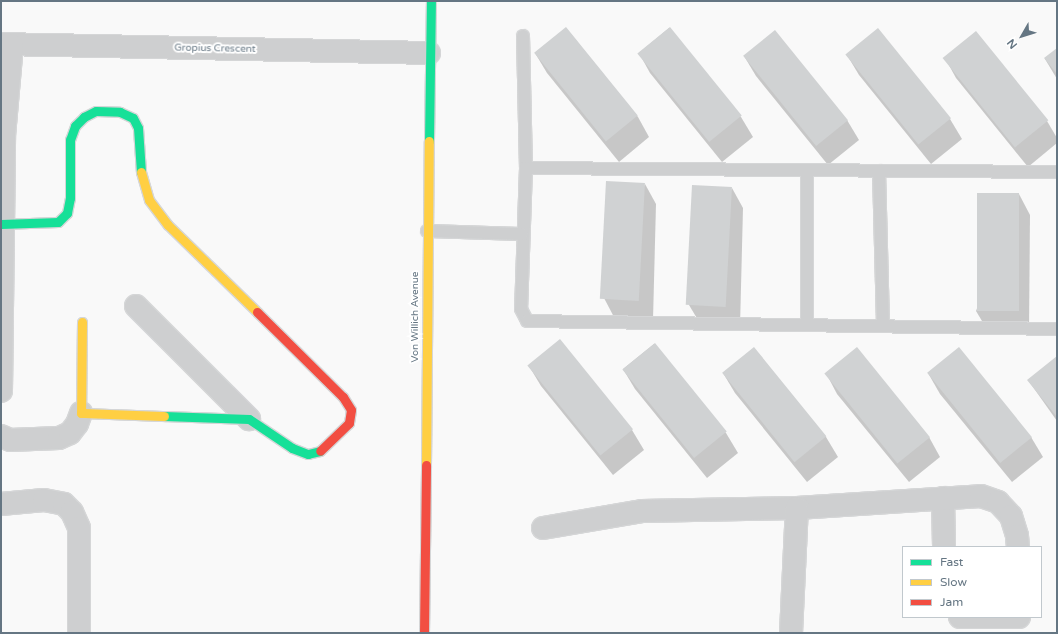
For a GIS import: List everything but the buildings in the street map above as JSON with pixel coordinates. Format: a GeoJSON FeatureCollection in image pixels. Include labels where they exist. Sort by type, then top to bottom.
{"type":"FeatureCollection","features":[{"type":"Feature","properties":{"kind":"street","name":"Von Willich Avenue"},"geometry":{"type":"LineString","coordinates":[[424,633],[427,231],[431,1]]}},
{"type":"Feature","properties":{"kind":"street","name":"Gropius Crescent"},"geometry":{"type":"LineString","coordinates":[[6,44],[429,53]]}},
{"type":"Feature","properties":{"kind":"street"},"geometry":{"type":"LineString","coordinates":[[1,391],[2,224],[6,44]]}},
{"type":"Feature","properties":{"kind":"street"},"geometry":{"type":"LineString","coordinates":[[2,224],[58,222],[68,213],[70,198],[70,140],[75,126],[84,117],[96,111],[120,112],[133,118],[138,128],[141,172],[149,200],[168,225],[343,397],[351,410],[350,423],[337,437],[319,452],[308,454],[292,448],[248,419],[136,306]]}},
{"type":"Feature","properties":{"kind":"street"},"geometry":{"type":"LineString","coordinates":[[1,436],[10,440],[59,438],[70,433],[77,424],[81,414],[82,322]]}},
{"type":"Feature","properties":{"kind":"street"},"geometry":{"type":"LineString","coordinates":[[81,414],[248,419]]}},
{"type":"Feature","properties":{"kind":"street"},"geometry":{"type":"LineString","coordinates":[[543,528],[642,511],[796,508],[981,496],[998,502],[1014,524],[1018,546]]}},
{"type":"Feature","properties":{"kind":"street"},"geometry":{"type":"LineString","coordinates":[[943,498],[944,546]]}},
{"type":"Feature","properties":{"kind":"street"},"geometry":{"type":"LineString","coordinates":[[1,504],[44,500],[64,504],[72,512],[79,528],[79,633]]}},
{"type":"Feature","properties":{"kind":"street"},"geometry":{"type":"LineString","coordinates":[[791,633],[796,508]]}},
{"type":"Feature","properties":{"kind":"street"},"geometry":{"type":"LineString","coordinates":[[1019,618],[1019,633]]}},
{"type":"Feature","properties":{"kind":"lane"},"geometry":{"type":"LineString","coordinates":[[523,36],[526,168],[522,234],[521,309],[528,320],[1057,329]]}},
{"type":"Feature","properties":{"kind":"lane"},"geometry":{"type":"LineString","coordinates":[[526,168],[1057,172]]}},
{"type":"Feature","properties":{"kind":"lane"},"geometry":{"type":"LineString","coordinates":[[807,170],[807,325]]}},
{"type":"Feature","properties":{"kind":"lane"},"geometry":{"type":"LineString","coordinates":[[879,171],[883,326]]}},
{"type":"Feature","properties":{"kind":"lane"},"geometry":{"type":"LineString","coordinates":[[427,231],[522,234]]}},
{"type":"Feature","properties":{"kind":"traffic: fast"},"geometry":{"type":"LineString","coordinates":[[429,141],[431,1]]}},
{"type":"Feature","properties":{"kind":"traffic: fast"},"geometry":{"type":"LineString","coordinates":[[1,224],[58,222],[67,213],[70,198],[70,140],[75,126],[84,117],[96,111],[120,112],[133,118],[138,128],[141,172]]}},
{"type":"Feature","properties":{"kind":"traffic: fast"},"geometry":{"type":"LineString","coordinates":[[164,416],[249,419],[292,448],[308,454],[320,451]]}},
{"type":"Feature","properties":{"kind":"traffic: slow"},"geometry":{"type":"LineString","coordinates":[[426,465],[429,141]]}},
{"type":"Feature","properties":{"kind":"traffic: slow"},"geometry":{"type":"LineString","coordinates":[[141,172],[149,200],[168,225],[257,312]]}},
{"type":"Feature","properties":{"kind":"traffic: slow"},"geometry":{"type":"LineString","coordinates":[[82,322],[81,413],[164,416]]}},
{"type":"Feature","properties":{"kind":"traffic: jam"},"geometry":{"type":"LineString","coordinates":[[257,312],[343,397],[351,410],[349,423],[320,451]]}},
{"type":"Feature","properties":{"kind":"traffic: jam"},"geometry":{"type":"LineString","coordinates":[[424,633],[426,465]]}}]}
